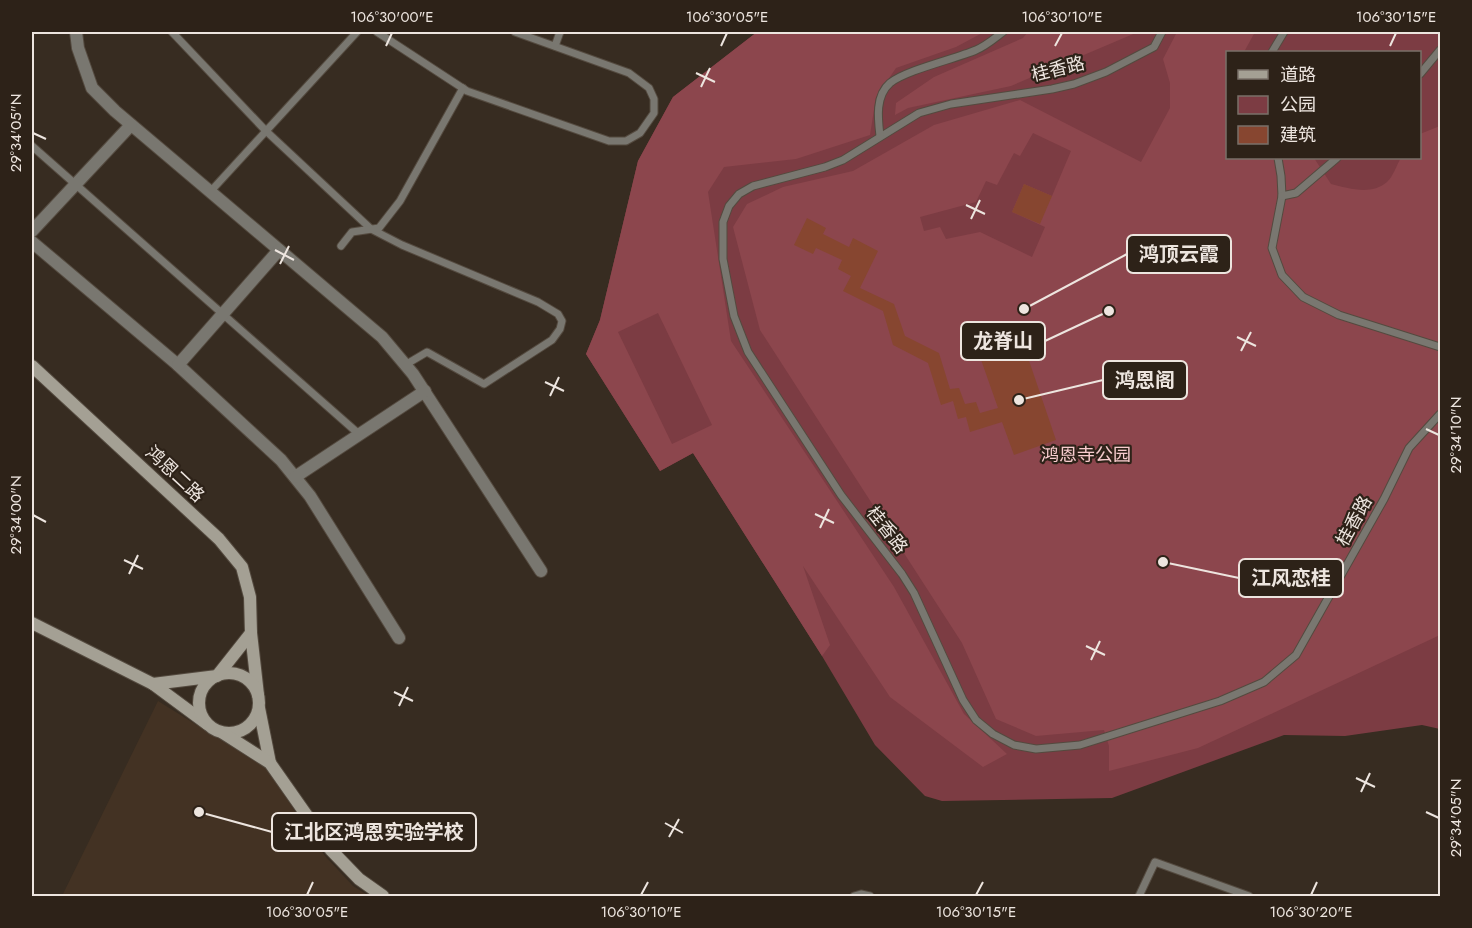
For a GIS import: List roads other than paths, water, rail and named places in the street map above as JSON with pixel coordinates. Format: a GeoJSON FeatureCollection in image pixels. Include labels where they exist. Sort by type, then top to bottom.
{"type":"FeatureCollection","features":[{"type":"Feature","properties":{"kind":"street"},"geometry":{"type":"LineString","coordinates":[[76,32],[78,48],[92,88],[131,125],[382,337],[425,392],[541,571]]}},
{"type":"Feature","properties":{"kind":"street"},"geometry":{"type":"LineString","coordinates":[[32,231],[131,125]]}},
{"type":"Feature","properties":{"kind":"street"},"geometry":{"type":"LineString","coordinates":[[32,242],[178,365],[281,460],[310,496],[399,638]]}},
{"type":"Feature","properties":{"kind":"street"},"geometry":{"type":"LineString","coordinates":[[178,365],[279,250]]}},
{"type":"Feature","properties":{"kind":"street","name":"鸿恩二路"},"geometry":{"type":"LineString","coordinates":[[32,366],[219,539],[242,567],[250,597],[258,700],[270,763]]}},
{"type":"Feature","properties":{"kind":"street"},"geometry":{"type":"LineString","coordinates":[[295,477],[425,392]]}},
{"type":"Feature","properties":{"kind":"street"},"geometry":{"type":"LineString","coordinates":[[32,623],[153,684],[207,723],[270,763],[331,850],[359,879],[383,897]]}},
{"type":"Feature","properties":{"kind":"street"},"geometry":{"type":"LineString","coordinates":[[207,723],[199,706],[203,688],[217,676],[251,633]]}},
{"type":"Feature","properties":{"kind":"street"},"geometry":{"type":"LineString","coordinates":[[153,684],[226,674],[237,674],[248,680],[258,700],[256,716],[243,730],[223,733]]}},
{"type":"Feature","properties":{"kind":"lane"},"geometry":{"type":"LineString","coordinates":[[172,32],[266,131],[371,229],[402,245],[538,302],[558,314],[562,321],[560,329],[552,340],[484,384],[427,352],[405,364]]}},
{"type":"Feature","properties":{"kind":"lane"},"geometry":{"type":"LineString","coordinates":[[210,192],[357,32]]}},
{"type":"Feature","properties":{"kind":"lane"},"geometry":{"type":"LineString","coordinates":[[377,32],[463,88],[609,141],[626,141],[640,133],[654,113],[654,99],[649,88],[629,73],[515,32]]}},
{"type":"Feature","properties":{"kind":"lane"},"geometry":{"type":"LineString","coordinates":[[555,46],[560,32]]}},
{"type":"Feature","properties":{"kind":"lane"},"geometry":{"type":"LineString","coordinates":[[880,136],[878,113],[882,96],[889,84],[906,75],[980,49],[1003,32]]}},
{"type":"Feature","properties":{"kind":"lane","name":"桂香路"},"geometry":{"type":"LineString","coordinates":[[1162,32],[1154,47],[1131,61],[1074,84],[951,104],[919,113],[843,160],[753,186],[739,194],[729,206],[723,222],[721,238],[723,259],[734,316],[748,352],[828,476],[914,593],[963,700],[976,720],[993,734],[1014,745],[1036,748],[1080,745],[1220,701],[1264,682],[1296,654],[1384,499],[1409,448],[1440,414]]}},
{"type":"Feature","properties":{"kind":"lane"},"geometry":{"type":"LineString","coordinates":[[1273,51],[1284,32]]}},
{"type":"Feature","properties":{"kind":"lane"},"geometry":{"type":"LineString","coordinates":[[1421,72],[1440,50]]}},
{"type":"Feature","properties":{"kind":"lane"},"geometry":{"type":"LineString","coordinates":[[341,246],[352,232],[380,228],[400,201],[463,88]]}},
{"type":"Feature","properties":{"kind":"lane"},"geometry":{"type":"LineString","coordinates":[[32,146],[360,435]]}},
{"type":"Feature","properties":{"kind":"lane"},"geometry":{"type":"LineString","coordinates":[[1278,159],[1282,196],[1272,248],[1282,274],[1303,297],[1339,315],[1440,347]]}},
{"type":"Feature","properties":{"kind":"lane"},"geometry":{"type":"LineString","coordinates":[[1282,196],[1296,193],[1336,159]]}},
{"type":"Feature","properties":{"kind":"lane"},"geometry":{"type":"LineString","coordinates":[[1139,897],[1155,862],[1249,897]]}},
{"type":"Feature","properties":{"kind":"lane"},"geometry":{"type":"LineString","coordinates":[[854,897],[861,894],[870,897]]}},
{"type":"Feature","properties":{"kind":"place","name":"鸿顶云霞"},"geometry":{"type":"Point","coordinates":[1024,309]}},
{"type":"Feature","properties":{"kind":"place","name":"龙脊山"},"geometry":{"type":"Point","coordinates":[1109,311]}},
{"type":"Feature","properties":{"kind":"place","name":"鸿恩阁"},"geometry":{"type":"Point","coordinates":[1019,400]}},
{"type":"Feature","properties":{"kind":"place","name":"江风恋桂"},"geometry":{"type":"Point","coordinates":[1163,562]}},
{"type":"Feature","properties":{"kind":"place","name":"江北区鸿恩实验学校"},"geometry":{"type":"Point","coordinates":[199,812]}},
{"type":"Feature","properties":{"kind":"park label","name":"鸿恩寺公园"},"geometry":{"type":"Point","coordinates":[1086,455]}}]}
